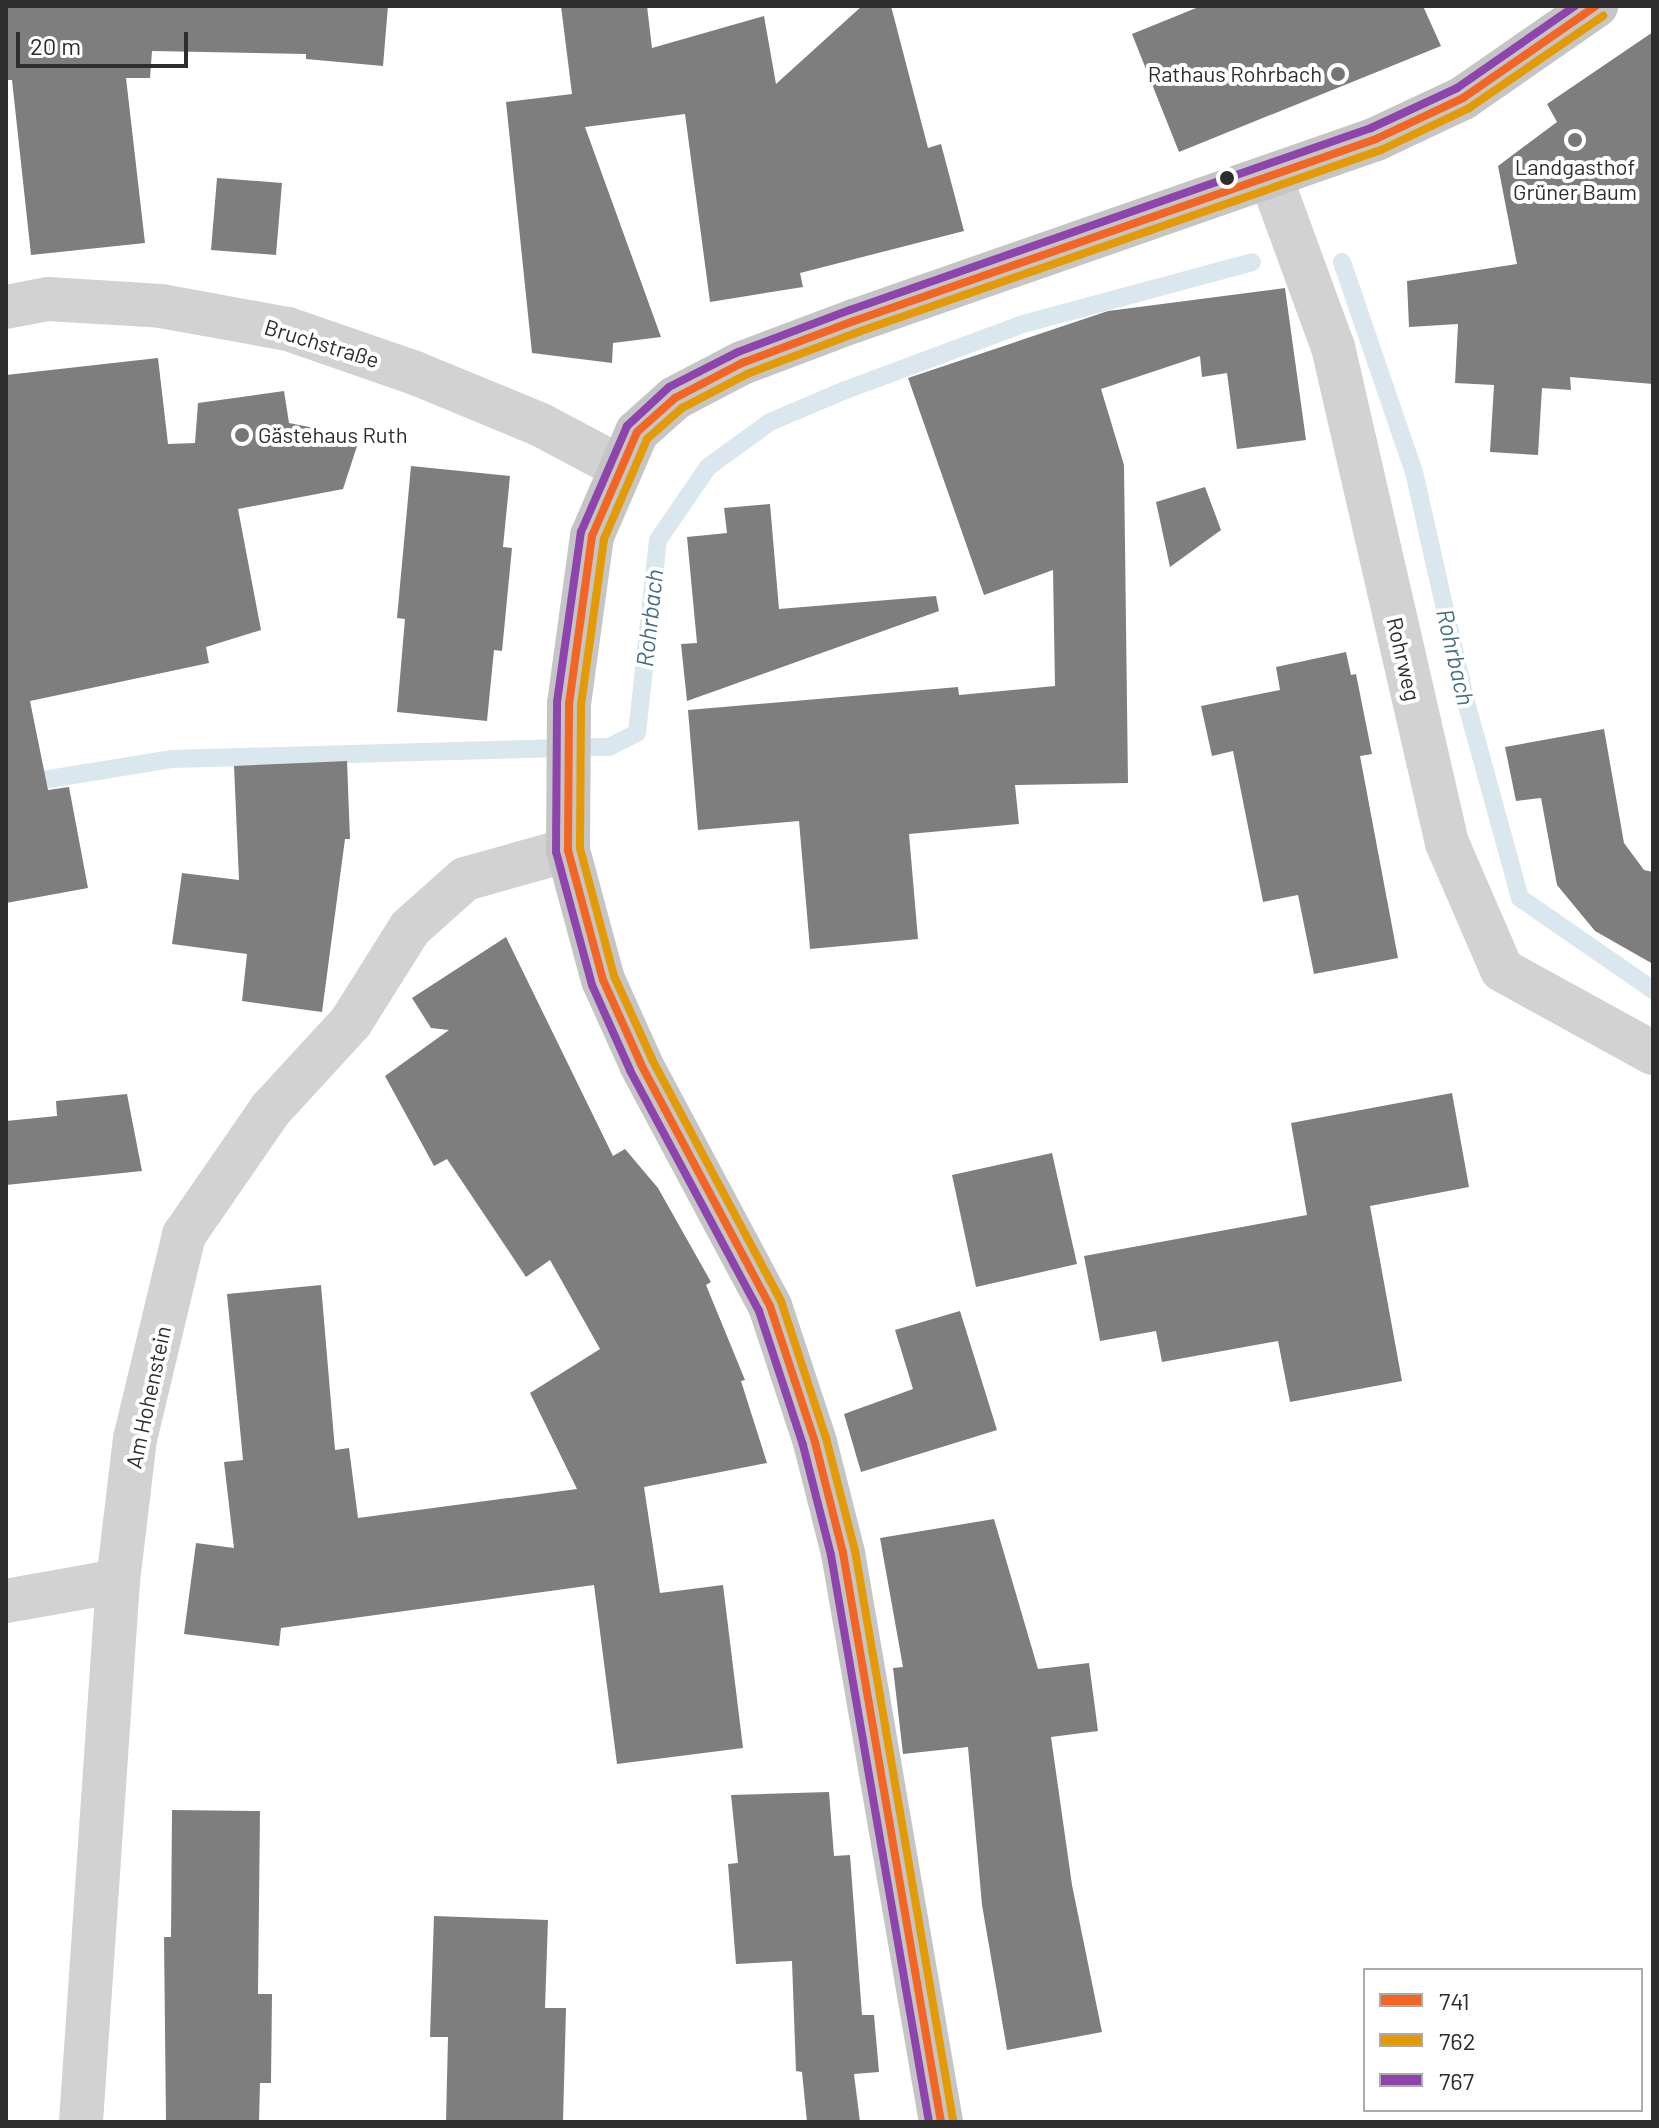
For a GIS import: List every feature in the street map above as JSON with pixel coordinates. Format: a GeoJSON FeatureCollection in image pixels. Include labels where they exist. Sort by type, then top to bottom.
{"type":"FeatureCollection","features":[{"type":"Feature","properties":{"kind":"main road"},"geometry":{"type":"LineString","coordinates":[[941,2122],[843,1553],[815,1442],[770,1306],[641,1064],[603,980],[568,850],[566,779],[569,704],[592,536],[618,466],[637,432],[675,398],[742,363],[1376,139],[1463,98],[1596,6]]}},
{"type":"Feature","properties":{"kind":"street","name":"Rohrweg"},"geometry":{"type":"LineString","coordinates":[[1271,178],[1333,347],[1447,843],[1502,970],[1653,1053]]}},
{"type":"Feature","properties":{"kind":"street","name":"Bruchstraße"},"geometry":{"type":"LineString","coordinates":[[6,307],[48,299],[161,306],[288,329],[484,401],[618,466]]}},
{"type":"Feature","properties":{"kind":"street","name":"Am Hohenstein"},"geometry":{"type":"LineString","coordinates":[[81,2122],[118,1581],[135,1439],[184,1235],[271,1109],[351,1022],[410,928],[465,879],[568,850]]}},
{"type":"Feature","properties":{"kind":"street"},"geometry":{"type":"LineString","coordinates":[[6,1601],[118,1581]]}},
{"type":"Feature","properties":{"kind":"building"},"geometry":{"type":"Polygon","coordinates":[[[6,6],[388,6],[383,66],[306,59],[306,54],[152,51],[150,78],[126,78],[145,243],[31,255],[12,80],[6,80],[6,6]]]}},
{"type":"Feature","properties":{"kind":"building"},"geometry":{"type":"Polygon","coordinates":[[[561,6],[647,6],[652,48],[764,16],[776,84],[862,6],[891,6],[928,148],[941,144],[964,231],[800,273],[803,287],[710,302],[685,114],[585,127],[661,337],[613,343],[612,363],[532,353],[506,102],[572,94],[561,6]]]}},
{"type":"Feature","properties":{"kind":"building"},"geometry":{"type":"Polygon","coordinates":[[[1201,6],[1423,6],[1441,46],[1179,152],[1132,34],[1201,6]]]}},
{"type":"Feature","properties":{"kind":"building"},"geometry":{"type":"Polygon","coordinates":[[[1653,32],[1653,384],[1570,377],[1571,390],[1542,388],[1538,455],[1490,452],[1494,385],[1455,383],[1458,324],[1409,327],[1407,281],[1517,264],[1498,166],[1557,122],[1547,104],[1653,32]]]}},
{"type":"Feature","properties":{"kind":"building"},"geometry":{"type":"Polygon","coordinates":[[[217,178],[282,183],[276,255],[211,250],[217,178]]]}},
{"type":"Feature","properties":{"kind":"building"},"geometry":{"type":"Polygon","coordinates":[[[1285,288],[1306,440],[1237,449],[1227,373],[1202,377],[1200,356],[1101,389],[1124,465],[1128,783],[1015,785],[1019,824],[909,834],[918,939],[810,949],[799,821],[698,830],[688,710],[958,687],[959,695],[1055,686],[1053,570],[984,595],[908,378],[1108,311],[1285,288]]]}},
{"type":"Feature","properties":{"kind":"building"},"geometry":{"type":"Polygon","coordinates":[[[158,358],[168,444],[195,443],[198,403],[284,391],[289,423],[360,437],[343,489],[238,509],[261,630],[206,647],[209,663],[30,701],[48,790],[69,787],[88,888],[6,903],[6,375],[158,358]]]}},
{"type":"Feature","properties":{"kind":"building"},"geometry":{"type":"Polygon","coordinates":[[[411,466],[510,476],[503,547],[512,548],[502,651],[494,650],[487,721],[397,712],[405,619],[397,618],[411,466]]]}},
{"type":"Feature","properties":{"kind":"building"},"geometry":{"type":"Polygon","coordinates":[[[1205,487],[1221,530],[1170,567],[1156,502],[1205,487]]]}},
{"type":"Feature","properties":{"kind":"building"},"geometry":{"type":"Polygon","coordinates":[[[770,504],[779,609],[936,596],[939,611],[687,701],[681,644],[697,643],[687,537],[727,533],[724,508],[770,504]]]}},
{"type":"Feature","properties":{"kind":"building"},"geometry":{"type":"Polygon","coordinates":[[[1346,652],[1351,675],[1356,674],[1372,754],[1360,756],[1398,958],[1314,974],[1298,895],[1263,902],[1233,751],[1212,756],[1201,706],[1280,690],[1276,667],[1346,652]]]}},
{"type":"Feature","properties":{"kind":"building"},"geometry":{"type":"Polygon","coordinates":[[[1604,729],[1624,843],[1644,870],[1653,872],[1653,964],[1595,931],[1557,885],[1541,798],[1516,801],[1505,747],[1604,729]]]}},
{"type":"Feature","properties":{"kind":"building"},"geometry":{"type":"Polygon","coordinates":[[[347,761],[350,839],[345,839],[322,1012],[242,1001],[247,954],[172,944],[182,873],[239,880],[234,766],[347,761]]]}},
{"type":"Feature","properties":{"kind":"building"},"geometry":{"type":"Polygon","coordinates":[[[506,937],[613,1156],[625,1149],[658,1188],[711,1282],[706,1285],[745,1380],[741,1381],[767,1463],[644,1487],[660,1593],[723,1585],[743,1748],[617,1764],[594,1585],[281,1628],[279,1646],[184,1634],[196,1543],[234,1548],[224,1462],[243,1460],[227,1294],[321,1285],[335,1450],[349,1448],[358,1518],[577,1489],[530,1393],[600,1349],[550,1260],[526,1277],[447,1159],[434,1166],[385,1076],[449,1030],[431,1028],[412,998],[506,937]]]}},
{"type":"Feature","properties":{"kind":"building"},"geometry":{"type":"Polygon","coordinates":[[[1452,1093],[1469,1187],[1370,1206],[1402,1381],[1290,1402],[1278,1341],[1162,1362],[1156,1331],[1100,1341],[1084,1256],[1307,1215],[1291,1123],[1452,1093]]]}},
{"type":"Feature","properties":{"kind":"building"},"geometry":{"type":"Polygon","coordinates":[[[127,1094],[142,1171],[6,1185],[6,1121],[57,1116],[56,1101],[127,1094]]]}},
{"type":"Feature","properties":{"kind":"building"},"geometry":{"type":"Polygon","coordinates":[[[1052,1153],[1077,1264],[976,1287],[952,1175],[1052,1153]]]}},
{"type":"Feature","properties":{"kind":"building"},"geometry":{"type":"Polygon","coordinates":[[[960,1311],[997,1430],[861,1472],[844,1414],[913,1389],[895,1330],[960,1311]]]}},
{"type":"Feature","properties":{"kind":"building"},"geometry":{"type":"Polygon","coordinates":[[[994,1519],[1038,1669],[1089,1663],[1098,1731],[1051,1737],[1072,1885],[1102,2032],[1007,2050],[982,1905],[968,1747],[903,1754],[893,1668],[903,1667],[880,1538],[994,1519]]]}},
{"type":"Feature","properties":{"kind":"building"},"geometry":{"type":"Polygon","coordinates":[[[829,1792],[834,1856],[850,1855],[862,2015],[874,2015],[879,2072],[854,2074],[860,2122],[807,2122],[802,2072],[796,2071],[792,1961],[736,1964],[728,1864],[738,1863],[731,1795],[829,1792]]]}},
{"type":"Feature","properties":{"kind":"building"},"geometry":{"type":"Polygon","coordinates":[[[172,1810],[260,1811],[258,1994],[272,1994],[271,2083],[260,2083],[259,2122],[166,2122],[164,1937],[171,1937],[172,1810]]]}},
{"type":"Feature","properties":{"kind":"building"},"geometry":{"type":"Polygon","coordinates":[[[434,1916],[548,1920],[545,2008],[566,2008],[563,2122],[446,2122],[448,2037],[430,2037],[434,1916]]]}},
{"type":"Feature","properties":{"kind":"waterway","name":"Rohrbach"},"geometry":{"type":"LineString","coordinates":[[6,786],[171,759],[609,747],[637,733],[658,540],[708,467],[770,422],[843,391],[1023,324],[1252,262]]}},
{"type":"Feature","properties":{"kind":"waterway","name":"Rohrbach"},"geometry":{"type":"LineString","coordinates":[[1342,262],[1414,472],[1466,702],[1520,898],[1653,990]]}},
{"type":"Feature","properties":{"kind":"transit line","name":"767"},"geometry":{"type":"LineString","coordinates":[[929,2122],[831,1555],[803,1445],[759,1311],[630,1070],[592,985],[556,852],[557,702],[581,532],[627,426],[669,387],[738,352],[850,310],[1371,128],[1457,88],[1575,6]]}},
{"type":"Feature","properties":{"kind":"transit line","name":"741"},"geometry":{"type":"LineString","coordinates":[[941,2122],[843,1553],[815,1442],[770,1306],[641,1064],[603,980],[568,850],[569,704],[592,536],[637,432],[675,398],[742,363],[854,321],[1376,139],[1463,98],[1596,6]]}},
{"type":"Feature","properties":{"kind":"transit line","name":"762"},"geometry":{"type":"LineString","coordinates":[[953,2120],[855,1551],[826,1438],[781,1301],[652,1059],[614,976],[580,848],[581,705],[604,539],[647,439],[682,408],[747,374],[858,332],[1381,150],[1469,108],[1603,16]]}},
{"type":"Feature","properties":{"kind":"place","name":"Rathaus Rohrbach"},"geometry":{"type":"Point","coordinates":[1338,74]}},
{"type":"Feature","properties":{"kind":"place","name":"Landgasthof Grüner Baum"},"geometry":{"type":"Point","coordinates":[1575,140]}},
{"type":"Feature","properties":{"kind":"place","name":"Gästehaus Ruth"},"geometry":{"type":"Point","coordinates":[242,435]}}]}
